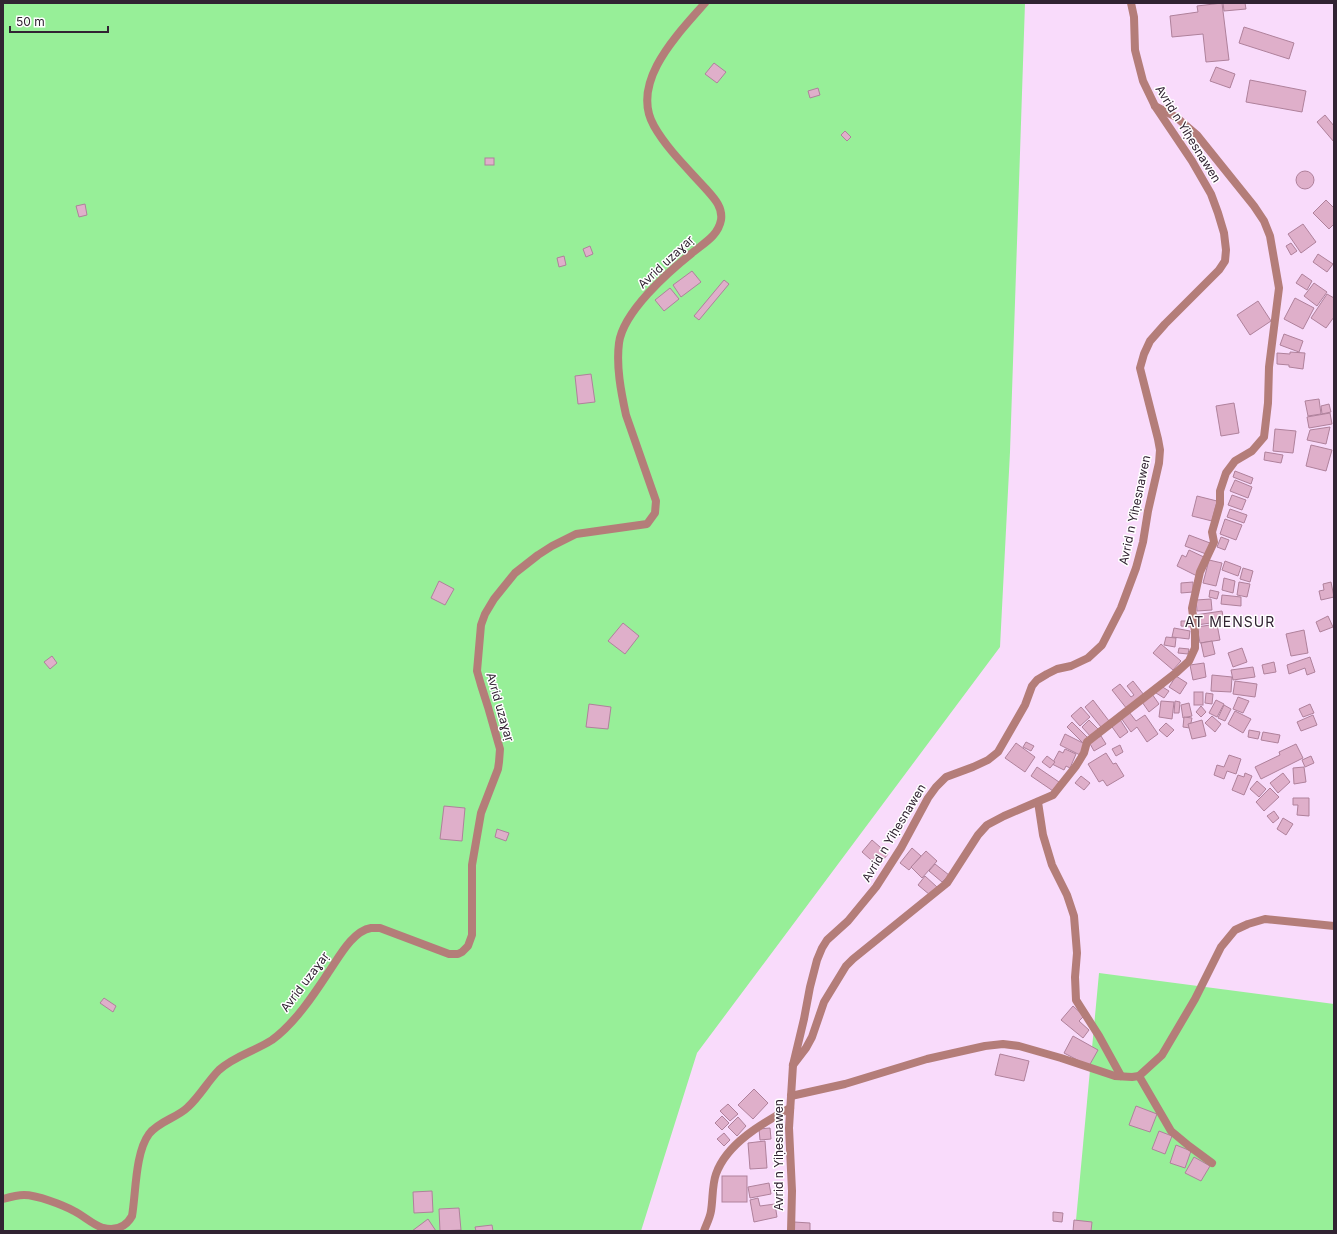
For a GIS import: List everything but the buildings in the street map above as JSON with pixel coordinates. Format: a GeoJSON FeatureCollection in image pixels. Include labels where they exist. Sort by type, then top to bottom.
{"type":"FeatureCollection","features":[{"type":"Feature","properties":{"kind":"street","name":"Avrid uzaɣaṛ"},"geometry":{"type":"LineString","coordinates":[[3,1199],[25,1195],[43,1199],[73,1210],[94,1224],[103,1228],[114,1229],[123,1226],[128,1223],[132,1216],[138,1164],[142,1147],[149,1134],[160,1124],[188,1107],[219,1070],[231,1061],[272,1040],[288,1026],[321,983],[351,940],[370,928],[380,928],[449,954],[458,954],[468,946],[472,935],[472,865],[481,813],[498,769],[500,749],[477,671],[481,625],[485,614],[494,599],[515,573],[552,546],[576,534],[647,524],[655,513],[656,500],[626,415],[623,402],[619,364],[619,342],[630,316],[652,288],[715,235],[718,230],[721,214],[718,203],[671,150],[653,125],[647,97],[651,77],[660,60],[676,36],[705,3]]}},
{"type":"Feature","properties":{"kind":"street","name":"Avrid n Yiḥesnawen"},"geometry":{"type":"LineString","coordinates":[[791,1231],[792,1191],[789,1128],[793,1065],[810,987],[817,960],[822,948],[827,940],[848,921],[876,887],[901,848],[936,787],[946,778],[988,760],[998,752],[1025,705],[1032,686],[1037,680],[1057,669],[1071,666],[1088,658],[1102,646],[1124,601],[1136,568],[1160,463],[1158,439],[1140,368],[1144,354],[1150,341],[1225,261],[1226,250],[1224,233],[1211,194],[1192,161],[1155,106],[1143,81],[1135,50],[1134,17],[1131,3]]}},
{"type":"Feature","properties":{"kind":"street"},"geometry":{"type":"LineString","coordinates":[[793,1065],[812,1038],[824,1002],[853,959],[946,883],[978,835],[988,825],[1004,816],[1053,795],[1076,766],[1084,753],[1087,742],[1190,661],[1195,648],[1192,608],[1200,572],[1214,542],[1212,532],[1220,504],[1220,491],[1226,473],[1235,461],[1252,451],[1264,437],[1268,402],[1269,367],[1279,288],[1270,236],[1264,222],[1254,206],[1198,135],[1176,117],[1155,106]]}},
{"type":"Feature","properties":{"kind":"street"},"geometry":{"type":"LineString","coordinates":[[1038,802],[1043,835],[1052,865],[1067,895],[1074,916],[1078,953],[1075,976],[1076,1000],[1099,1036],[1121,1076]]}},
{"type":"Feature","properties":{"kind":"street"},"geometry":{"type":"LineString","coordinates":[[790,1096],[845,1084],[927,1059],[985,1046],[1003,1044],[1034,1051],[1116,1076],[1139,1076],[1162,1055],[1195,999],[1222,947],[1235,930],[1265,919],[1334,926]]}},
{"type":"Feature","properties":{"kind":"street"},"geometry":{"type":"LineString","coordinates":[[1139,1076],[1171,1131],[1212,1163]]}},
{"type":"Feature","properties":{"kind":"street"},"geometry":{"type":"LineString","coordinates":[[704,1231],[711,1213],[716,1175],[724,1159],[740,1141],[761,1125],[790,1108]]}},
{"type":"Feature","properties":{"kind":"green space"},"geometry":{"type":"Polygon","coordinates":[[[3,3],[1025,3],[1010,452],[1000,647],[697,1053],[641,1231],[3,1231],[3,3]]]}},
{"type":"Feature","properties":{"kind":"green space"},"geometry":{"type":"Polygon","coordinates":[[[1099,973],[1334,1004],[1334,1231],[1075,1231],[1099,973]]]}},
{"type":"Feature","properties":{"kind":"district","name":"AT MENSUR"},"geometry":{"type":"Point","coordinates":[1230,622]}}]}
